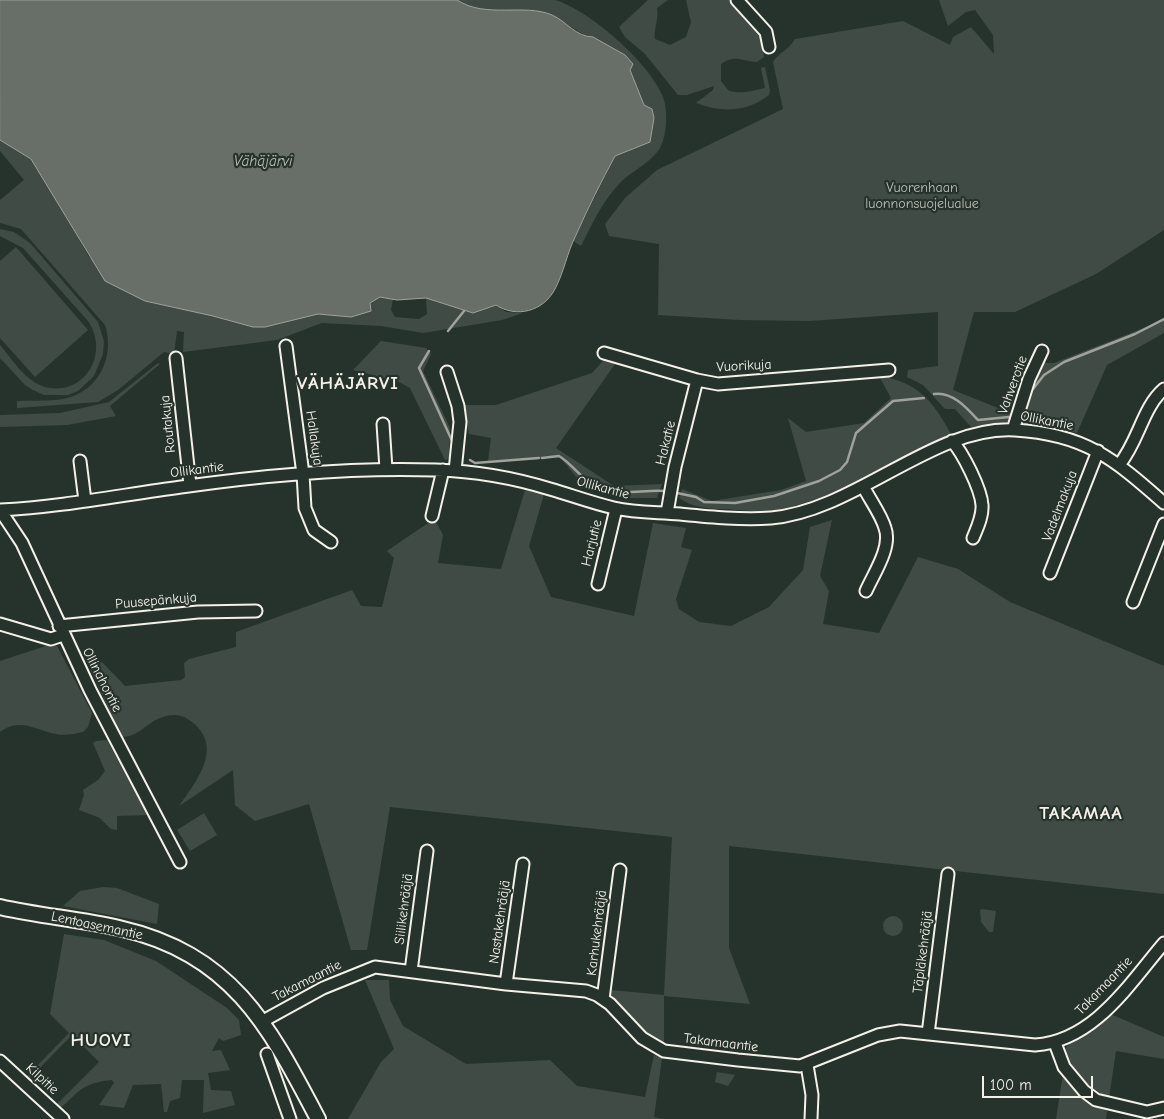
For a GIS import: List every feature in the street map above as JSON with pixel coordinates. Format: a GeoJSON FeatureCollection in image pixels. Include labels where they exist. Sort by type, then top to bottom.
{"type":"FeatureCollection","features":[{"type":"Feature","properties":{"kind":"main road","name":"Lentoasemantie"},"geometry":{"type":"LineString","coordinates":[[0,907],[117,928],[153,938],[182,950],[231,984],[262,1021],[291,1066],[318,1119]]}},
{"type":"Feature","properties":{"kind":"street"},"geometry":{"type":"LineString","coordinates":[[737,0],[768,34],[769,47]]}},
{"type":"Feature","properties":{"kind":"street","name":"Hallakuja"},"geometry":{"type":"LineString","coordinates":[[286,346],[303,474],[305,508],[310,523],[321,536],[331,542]]}},
{"type":"Feature","properties":{"kind":"street","name":"Vahverotie"},"geometry":{"type":"LineString","coordinates":[[1013,430],[1029,379],[1042,351]]}},
{"type":"Feature","properties":{"kind":"street","name":"Vuorikuja"},"geometry":{"type":"LineString","coordinates":[[604,353],[697,380],[718,384],[889,370]]}},
{"type":"Feature","properties":{"kind":"street","name":"Routakuja"},"geometry":{"type":"LineString","coordinates":[[176,358],[190,486]]}},
{"type":"Feature","properties":{"kind":"street"},"geometry":{"type":"LineString","coordinates":[[447,372],[458,406],[460,422],[455,471]]}},
{"type":"Feature","properties":{"kind":"street","name":"Hakatie"},"geometry":{"type":"LineString","coordinates":[[667,513],[675,468],[697,380]]}},
{"type":"Feature","properties":{"kind":"street"},"geometry":{"type":"LineString","coordinates":[[1119,465],[1133,446],[1153,399],[1164,389]]}},
{"type":"Feature","properties":{"kind":"street"},"geometry":{"type":"LineString","coordinates":[[383,424],[386,469]]}},
{"type":"Feature","properties":{"kind":"street","name":"Ollikantie"},"geometry":{"type":"LineString","coordinates":[[0,510],[85,501],[190,486],[303,474],[386,469],[455,471],[546,488],[616,509],[721,519],[777,518],[813,508],[863,486],[952,441],[982,433],[1013,430],[1052,435],[1098,451],[1119,465],[1164,504]]}},
{"type":"Feature","properties":{"kind":"street"},"geometry":{"type":"LineString","coordinates":[[952,441],[979,491],[983,506],[980,522],[973,538]]}},
{"type":"Feature","properties":{"kind":"street","name":"Vadelmakuja"},"geometry":{"type":"LineString","coordinates":[[1050,573],[1098,451]]}},
{"type":"Feature","properties":{"kind":"street"},"geometry":{"type":"LineString","coordinates":[[80,461],[85,501]]}},
{"type":"Feature","properties":{"kind":"street"},"geometry":{"type":"LineString","coordinates":[[432,516],[443,470]]}},
{"type":"Feature","properties":{"kind":"street"},"geometry":{"type":"LineString","coordinates":[[863,486],[887,535],[886,545],[866,591]]}},
{"type":"Feature","properties":{"kind":"street","name":"Harjutie"},"geometry":{"type":"LineString","coordinates":[[598,584],[616,509]]}},
{"type":"Feature","properties":{"kind":"street","name":"Ollinahontie"},"geometry":{"type":"LineString","coordinates":[[0,510],[22,543],[61,630],[180,862]]}},
{"type":"Feature","properties":{"kind":"street"},"geometry":{"type":"LineString","coordinates":[[1133,602],[1164,524]]}},
{"type":"Feature","properties":{"kind":"street","name":"Puusepänkuja"},"geometry":{"type":"LineString","coordinates":[[0,624],[51,640],[61,630],[198,612],[256,611]]}},
{"type":"Feature","properties":{"kind":"street","name":"Siilikehrääjä"},"geometry":{"type":"LineString","coordinates":[[411,971],[427,851]]}},
{"type":"Feature","properties":{"kind":"street","name":"Nastakehrääjä"},"geometry":{"type":"LineString","coordinates":[[506,984],[523,864]]}},
{"type":"Feature","properties":{"kind":"street","name":"Karhukehrääjä"},"geometry":{"type":"LineString","coordinates":[[604,999],[620,870]]}},
{"type":"Feature","properties":{"kind":"street","name":"Täpläkehrääjä"},"geometry":{"type":"LineString","coordinates":[[928,1034],[948,874]]}},
{"type":"Feature","properties":{"kind":"street","name":"Takamaantie"},"geometry":{"type":"LineString","coordinates":[[262,1021],[323,988],[362,970],[374,967],[506,984],[586,991],[604,999],[642,1038],[664,1051],[777,1065],[800,1066],[878,1035],[900,1031],[1034,1045],[1055,1042],[1080,1031],[1097,1019],[1164,943]]}},
{"type":"Feature","properties":{"kind":"street"},"geometry":{"type":"LineString","coordinates":[[1055,1042],[1064,1067],[1084,1091],[1096,1100],[1136,1108],[1146,1116],[1164,1108]]}},
{"type":"Feature","properties":{"kind":"street"},"geometry":{"type":"LineString","coordinates":[[267,1054],[290,1119]]}},
{"type":"Feature","properties":{"kind":"street","name":"Kilpitie"},"geometry":{"type":"LineString","coordinates":[[0,1061],[63,1119]]}},
{"type":"Feature","properties":{"kind":"street"},"geometry":{"type":"LineString","coordinates":[[807,1064],[812,1095],[811,1119]]}},
{"type":"Feature","properties":{"kind":"green space"},"geometry":{"type":"Polygon","coordinates":[[[457,0],[555,0],[569,6],[601,26],[632,54],[656,83],[663,97],[666,109],[665,135],[661,146],[653,157],[624,179],[607,198],[581,246],[573,241],[615,156],[650,142],[654,118],[652,109],[644,106],[630,70],[587,37],[552,15],[469,8],[457,0]]]}},
{"type":"Feature","properties":{"kind":"green space"},"geometry":{"type":"Polygon","coordinates":[[[648,0],[668,0],[657,8],[655,39],[670,45],[686,37],[691,22],[686,0],[729,0],[754,24],[761,39],[764,57],[757,62],[739,59],[726,61],[721,64],[721,81],[729,91],[734,92],[747,92],[765,88],[761,68],[765,67],[770,90],[769,95],[761,101],[743,108],[725,109],[696,103],[713,90],[714,86],[687,95],[678,95],[645,54],[625,37],[619,27],[648,0]]]}},
{"type":"Feature","properties":{"kind":"green space","name":"Vuorenhaan luonnonsuojelualue"},"geometry":{"type":"Polygon","coordinates":[[[939,0],[1164,0],[1164,230],[1096,274],[1015,312],[974,312],[953,390],[1013,414],[1007,423],[971,427],[955,409],[945,409],[923,385],[907,377],[908,370],[938,366],[938,312],[809,321],[740,320],[658,315],[659,244],[609,236],[605,224],[625,198],[657,170],[783,109],[773,62],[795,39],[903,21],[950,45],[953,37],[971,27],[994,54],[993,35],[975,10],[966,12],[948,26],[939,0]]]}},
{"type":"Feature","properties":{"kind":"green space"},"geometry":{"type":"Polygon","coordinates":[[[0,140],[31,159],[44,176],[89,257],[145,301],[253,327],[265,327],[318,314],[351,317],[380,297],[393,299],[391,310],[395,317],[419,319],[427,314],[426,298],[473,313],[496,305],[506,312],[523,313],[502,320],[423,333],[381,326],[322,323],[277,340],[183,352],[184,332],[177,331],[174,354],[164,352],[118,390],[98,402],[17,408],[17,401],[67,398],[79,394],[88,387],[102,370],[108,348],[108,336],[105,325],[21,229],[0,223],[0,200],[24,180],[0,151],[0,140]]]}},
{"type":"Feature","properties":{"kind":"green space"},"geometry":{"type":"Polygon","coordinates":[[[0,229],[14,232],[30,243],[98,322],[104,341],[103,354],[94,376],[78,391],[68,395],[44,395],[25,385],[0,358],[0,345],[32,380],[45,387],[59,388],[72,385],[82,379],[90,370],[95,359],[96,346],[94,333],[88,321],[23,248],[0,236],[0,229]]]}},
{"type":"Feature","properties":{"kind":"green space"},"geometry":{"type":"Polygon","coordinates":[[[16,247],[88,330],[35,377],[0,338],[0,261],[16,247]]]}},
{"type":"Feature","properties":{"kind":"green space"},"geometry":{"type":"Polygon","coordinates":[[[1164,320],[1164,333],[1107,365],[1077,433],[1021,420],[1040,363],[1054,363],[1164,320]]]}},
{"type":"Feature","properties":{"kind":"green space"},"geometry":{"type":"Polygon","coordinates":[[[381,341],[426,348],[431,354],[423,371],[450,428],[449,458],[445,460],[410,388],[399,382],[353,370],[381,341]]]}},
{"type":"Feature","properties":{"kind":"green space"},"geometry":{"type":"Polygon","coordinates":[[[603,361],[615,364],[556,448],[614,486],[662,484],[657,498],[624,498],[581,483],[560,457],[488,461],[491,438],[469,434],[463,405],[496,405],[592,373],[603,361]]]}},
{"type":"Feature","properties":{"kind":"green space"},"geometry":{"type":"Polygon","coordinates":[[[158,363],[160,364],[110,406],[116,416],[67,425],[0,427],[0,415],[60,413],[109,402],[158,363]]]}},
{"type":"Feature","properties":{"kind":"green space"},"geometry":{"type":"Polygon","coordinates":[[[879,376],[904,383],[923,395],[938,412],[951,434],[843,489],[798,505],[770,511],[758,511],[708,508],[690,504],[679,498],[682,489],[712,501],[781,490],[806,481],[788,418],[806,432],[864,423],[891,398],[879,376]]]}},
{"type":"Feature","properties":{"kind":"green space"},"geometry":{"type":"Polygon","coordinates":[[[525,490],[544,494],[529,546],[551,597],[634,616],[653,523],[686,528],[681,547],[692,550],[676,599],[679,609],[699,622],[731,626],[769,607],[803,570],[810,527],[832,520],[820,576],[829,591],[823,624],[879,633],[918,557],[958,569],[1010,602],[1164,666],[1164,894],[729,846],[729,948],[750,1004],[664,996],[664,1045],[652,1039],[610,995],[611,990],[664,995],[672,837],[390,807],[367,950],[351,950],[309,804],[255,821],[235,805],[233,770],[179,806],[193,786],[204,764],[207,753],[206,742],[201,732],[192,722],[185,718],[171,715],[158,719],[138,732],[122,737],[89,667],[90,664],[97,660],[103,663],[125,686],[181,680],[185,677],[184,663],[189,659],[236,647],[236,632],[352,590],[361,606],[382,607],[394,558],[387,551],[431,521],[436,522],[443,535],[438,563],[501,569],[525,490]]]}},
{"type":"Feature","properties":{"kind":"green space"},"geometry":{"type":"Polygon","coordinates":[[[52,644],[57,646],[92,713],[88,727],[83,732],[66,735],[21,725],[14,725],[0,732],[0,661],[52,644]]]}},
{"type":"Feature","properties":{"kind":"green space"},"geometry":{"type":"Polygon","coordinates":[[[107,740],[147,815],[117,816],[117,830],[111,829],[100,818],[79,810],[84,795],[83,790],[98,780],[105,771],[93,743],[107,740]]]}},
{"type":"Feature","properties":{"kind":"green space"},"geometry":{"type":"Polygon","coordinates":[[[204,813],[217,835],[190,851],[177,830],[204,813]]]}},
{"type":"Feature","properties":{"kind":"green space"},"geometry":{"type":"Polygon","coordinates":[[[103,887],[117,888],[159,904],[157,924],[63,906],[80,891],[103,887]]]}},
{"type":"Feature","properties":{"kind":"green space"},"geometry":{"type":"Polygon","coordinates":[[[980,910],[996,911],[993,932],[989,932],[981,922],[980,910]]]}},
{"type":"Feature","properties":{"kind":"green space"},"geometry":{"type":"Polygon","coordinates":[[[893,916],[900,919],[903,926],[900,933],[893,936],[886,933],[883,926],[886,919],[893,916]]]}},
{"type":"Feature","properties":{"kind":"green space"},"geometry":{"type":"Polygon","coordinates":[[[64,934],[104,940],[156,961],[227,1008],[239,1020],[241,1035],[223,1041],[219,1038],[212,1051],[221,1050],[230,1070],[208,1073],[211,1090],[231,1091],[235,1105],[203,1113],[204,1080],[182,1080],[180,1098],[170,1101],[167,1112],[164,1112],[161,1084],[133,1085],[124,1108],[99,1105],[114,1083],[112,1080],[88,1085],[60,1109],[56,1105],[99,1062],[72,1035],[27,1081],[24,1079],[69,1033],[50,1014],[64,934]]]}},
{"type":"Feature","properties":{"kind":"green space"},"geometry":{"type":"Polygon","coordinates":[[[365,980],[389,980],[390,1000],[403,1026],[466,1064],[550,1060],[577,1086],[645,1097],[654,1055],[662,1058],[654,1117],[663,1119],[348,1119],[381,1062],[394,1049],[365,980]]]}},
{"type":"Feature","properties":{"kind":"green space"},"geometry":{"type":"Polygon","coordinates":[[[1108,1013],[1164,1037],[1164,1059],[1116,1051],[1109,1098],[1083,1080],[1063,1055],[1067,1046],[1091,1030],[1108,1013]]]}},
{"type":"Feature","properties":{"kind":"green space"},"geometry":{"type":"Polygon","coordinates":[[[717,1072],[735,1075],[728,1086],[715,1082],[717,1072]]]}},
{"type":"Feature","properties":{"kind":"green space"},"geometry":{"type":"Polygon","coordinates":[[[1063,1074],[1077,1091],[1094,1105],[1107,1111],[1106,1119],[1056,1119],[1063,1074]]]}},
{"type":"Feature","properties":{"kind":"water","name":"Vähäjärvi"},"geometry":{"type":"Polygon","coordinates":[[[0,0],[457,0],[468,6],[480,9],[541,12],[552,15],[576,32],[593,37],[625,55],[633,64],[630,70],[644,105],[652,109],[654,118],[650,142],[615,156],[573,242],[555,289],[544,303],[536,308],[520,312],[504,309],[496,305],[473,313],[426,298],[397,300],[380,297],[370,303],[371,311],[351,317],[318,314],[265,327],[253,327],[145,301],[105,281],[31,159],[0,140],[0,0]]]}},
{"type":"Feature","properties":{"kind":"waterway"},"geometry":{"type":"LineString","coordinates":[[448,331],[464,311]]}},
{"type":"Feature","properties":{"kind":"waterway"},"geometry":{"type":"LineString","coordinates":[[1033,389],[1044,375],[1064,362],[1135,334],[1164,319]]}},
{"type":"Feature","properties":{"kind":"waterway"},"geometry":{"type":"LineString","coordinates":[[429,351],[419,368],[453,443]]}},
{"type":"Feature","properties":{"kind":"waterway"},"geometry":{"type":"LineString","coordinates":[[934,394],[947,395],[959,401],[978,420],[1009,417]]}},
{"type":"Feature","properties":{"kind":"waterway"},"geometry":{"type":"LineString","coordinates":[[677,493],[696,497],[704,502],[735,503],[774,496],[819,481],[840,470],[847,462],[856,433],[893,401],[924,398]]}},
{"type":"Feature","properties":{"kind":"waterway"},"geometry":{"type":"LineString","coordinates":[[542,458],[559,456],[588,481],[601,489],[619,492],[665,491]]}},
{"type":"Feature","properties":{"kind":"waterway"},"geometry":{"type":"LineString","coordinates":[[470,460],[475,463],[539,458]]}},
{"type":"Feature","properties":{"kind":"district","name":"VÄHÄJÄRVI"},"geometry":{"type":"Point","coordinates":[348,384]}},
{"type":"Feature","properties":{"kind":"district","name":"TAKAMAA"},"geometry":{"type":"Point","coordinates":[1081,814]}},
{"type":"Feature","properties":{"kind":"district","name":"HUOVI"},"geometry":{"type":"Point","coordinates":[101,1041]}}]}
